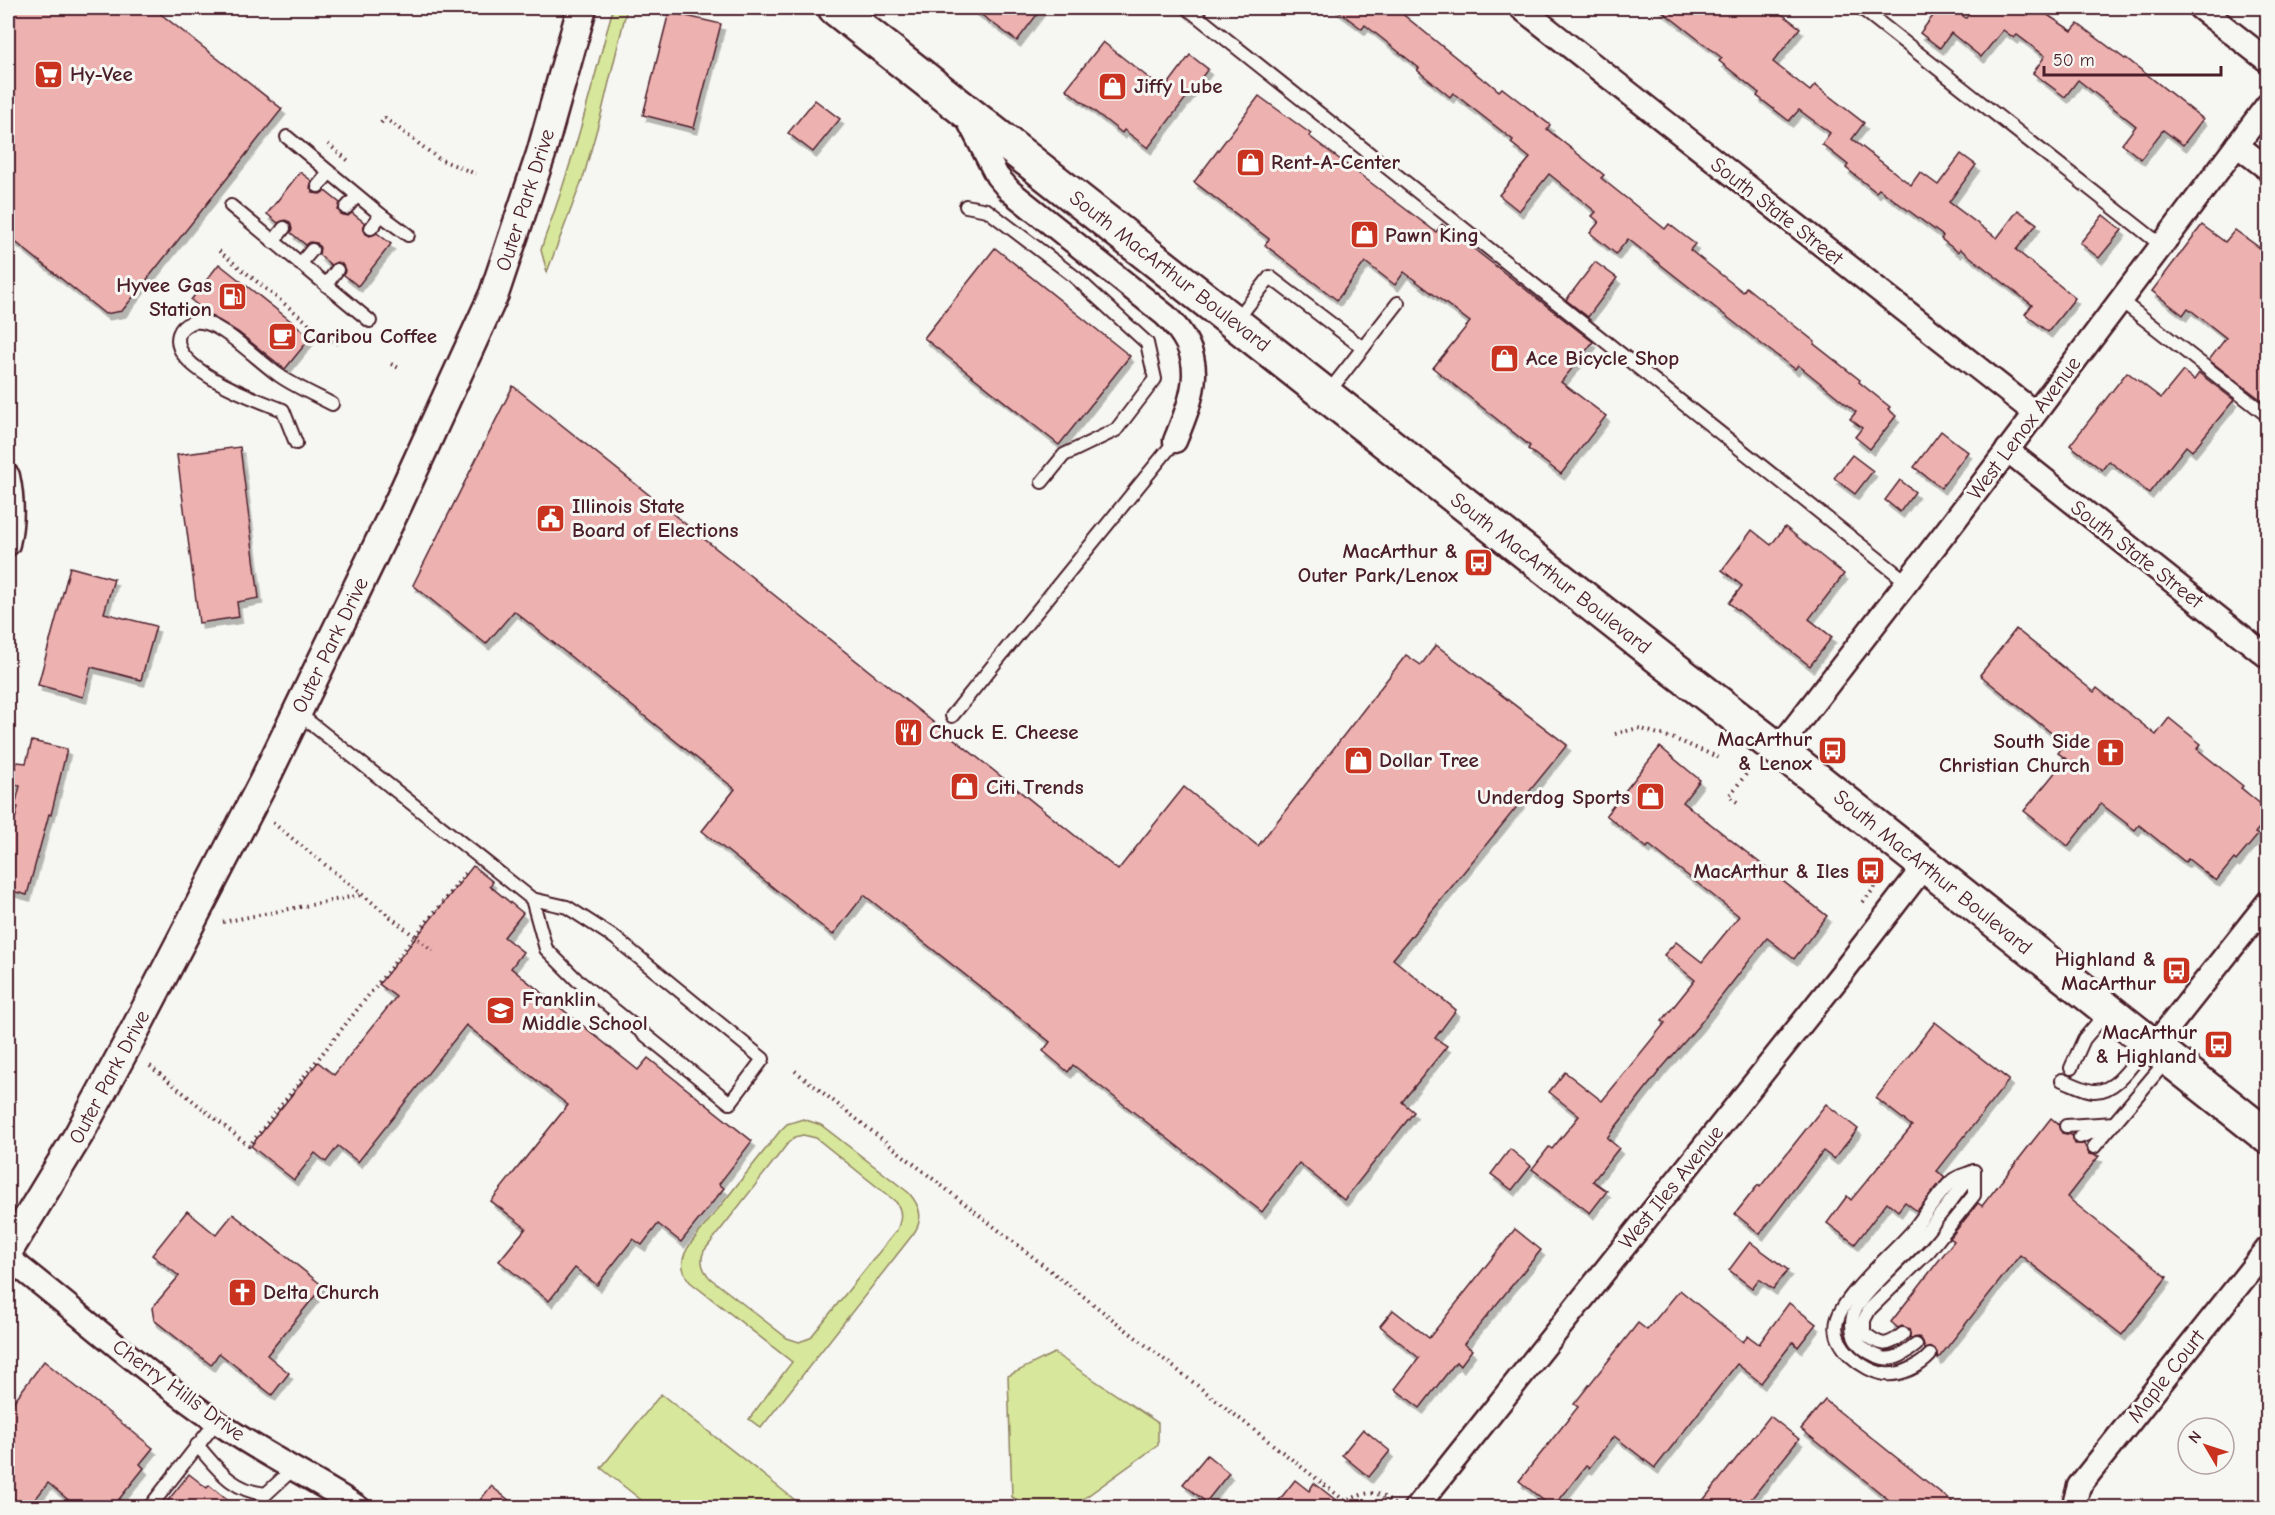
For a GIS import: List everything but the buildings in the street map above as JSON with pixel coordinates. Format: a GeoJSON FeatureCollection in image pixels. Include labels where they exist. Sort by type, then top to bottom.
{"type":"FeatureCollection","features":[{"type":"Feature","properties":{"kind":"main road","name":"South MacArthur Boulevard"},"geometry":{"type":"LineString","coordinates":[[835,8],[2268,1137]]}},
{"type":"Feature","properties":{"kind":"street","name":"Outer Park Drive"},"geometry":{"type":"LineString","coordinates":[[8,1251],[80,1134],[264,781],[398,504],[494,294],[541,154],[582,8]]}},
{"type":"Feature","properties":{"kind":"street","name":"South State Street"},"geometry":{"type":"LineString","coordinates":[[1521,8],[2035,413]]}},
{"type":"Feature","properties":{"kind":"street"},"geometry":{"type":"LineString","coordinates":[[2200,8],[2268,61]]}},
{"type":"Feature","properties":{"kind":"street","name":"West Lenox Avenue"},"geometry":{"type":"LineString","coordinates":[[1778,749],[2268,105]]}},
{"type":"Feature","properties":{"kind":"street"},"geometry":{"type":"LineString","coordinates":[[961,106],[997,176],[1010,191],[1166,315],[1187,341],[1193,358],[1194,381],[1189,408],[1175,441]]}},
{"type":"Feature","properties":{"kind":"street"},"geometry":{"type":"LineString","coordinates":[[2237,146],[2268,169]]}},
{"type":"Feature","properties":{"kind":"street","name":"South State Street"},"geometry":{"type":"LineString","coordinates":[[2007,450],[2268,657]]}},
{"type":"Feature","properties":{"kind":"street"},"geometry":{"type":"LineString","coordinates":[[8,476],[12,508],[9,538]]}},
{"type":"Feature","properties":{"kind":"street","name":"West Iles Avenue"},"geometry":{"type":"LineString","coordinates":[[1416,1508],[1925,865]]}},
{"type":"Feature","properties":{"kind":"street"},"geometry":{"type":"LineString","coordinates":[[2156,1050],[2268,902]]}},
{"type":"Feature","properties":{"kind":"street","name":"Maple Court"},"geometry":{"type":"LineString","coordinates":[[2073,1508],[2079,1486],[2268,1248]]}},
{"type":"Feature","properties":{"kind":"street","name":"Cherry Hills Drive"},"geometry":{"type":"LineString","coordinates":[[8,1258],[181,1397],[216,1422],[359,1508]]}},
{"type":"Feature","properties":{"kind":"lane"},"geometry":{"type":"LineString","coordinates":[[1187,8],[1907,582]]}},
{"type":"Feature","properties":{"kind":"lane"},"geometry":{"type":"LineString","coordinates":[[1861,8],[2161,245]]}},
{"type":"Feature","properties":{"kind":"lane"},"geometry":{"type":"LineString","coordinates":[[287,137],[408,235]]}},
{"type":"Feature","properties":{"kind":"lane"},"geometry":{"type":"LineString","coordinates":[[318,186],[329,173]]}},
{"type":"Feature","properties":{"kind":"lane"},"geometry":{"type":"LineString","coordinates":[[346,208],[357,196]]}},
{"type":"Feature","properties":{"kind":"lane"},"geometry":{"type":"LineString","coordinates":[[966,206],[987,210],[1075,277],[1147,343],[1155,379],[1116,430],[1064,455],[1042,482]]}},
{"type":"Feature","properties":{"kind":"lane"},"geometry":{"type":"LineString","coordinates":[[231,207],[370,321]]}},
{"type":"Feature","properties":{"kind":"lane"},"geometry":{"type":"LineString","coordinates":[[371,228],[381,215]]}},
{"type":"Feature","properties":{"kind":"lane"},"geometry":{"type":"LineString","coordinates":[[273,242],[285,228]]}},
{"type":"Feature","properties":{"kind":"lane"},"geometry":{"type":"LineString","coordinates":[[300,264],[312,250]]}},
{"type":"Feature","properties":{"kind":"lane"},"geometry":{"type":"LineString","coordinates":[[326,285],[338,270]]}},
{"type":"Feature","properties":{"kind":"lane"},"geometry":{"type":"LineString","coordinates":[[1235,322],[1270,277],[1363,348]]}},
{"type":"Feature","properties":{"kind":"lane"},"geometry":{"type":"LineString","coordinates":[[2120,300],[2268,416]]}},
{"type":"Feature","properties":{"kind":"lane"},"geometry":{"type":"LineString","coordinates":[[1326,395],[1398,303]]}},
{"type":"Feature","properties":{"kind":"lane"},"geometry":{"type":"LineString","coordinates":[[296,443],[283,410],[223,386],[183,356],[178,346],[179,335],[184,327],[194,321],[207,323],[281,377],[332,404]]}},
{"type":"Feature","properties":{"kind":"lane"},"geometry":{"type":"LineString","coordinates":[[952,716],[1175,441]]}},
{"type":"Feature","properties":{"kind":"lane"},"geometry":{"type":"LineString","coordinates":[[298,713],[531,899],[567,907],[615,938],[763,1059],[730,1103],[577,980],[546,949],[531,899]]}},
{"type":"Feature","properties":{"kind":"lane"},"geometry":{"type":"LineString","coordinates":[[2072,1068],[2084,1039],[2107,1011]]}},
{"type":"Feature","properties":{"kind":"lane"},"geometry":{"type":"LineString","coordinates":[[2062,1080],[2092,1091],[2108,1089],[2156,1050]]}},
{"type":"Feature","properties":{"kind":"lane"},"geometry":{"type":"LineString","coordinates":[[2094,1147],[2115,1123],[2156,1050]]}},
{"type":"Feature","properties":{"kind":"lane"},"geometry":{"type":"LineString","coordinates":[[2066,1126],[2115,1123]]}},
{"type":"Feature","properties":{"kind":"lane"},"geometry":{"type":"LineString","coordinates":[[2080,1137],[2115,1123]]}},
{"type":"Feature","properties":{"kind":"lane"},"geometry":{"type":"LineString","coordinates":[[1903,1334],[1883,1345],[1864,1333],[1864,1320],[1870,1309],[1929,1251],[1974,1195],[1974,1172]]}},
{"type":"Feature","properties":{"kind":"lane"},"geometry":{"type":"LineString","coordinates":[[1916,1345],[1905,1353],[1888,1359],[1868,1353],[1857,1342],[1852,1329],[1853,1313],[1862,1300],[1920,1240],[1974,1172]]}},
{"type":"Feature","properties":{"kind":"lane"},"geometry":{"type":"LineString","coordinates":[[1930,1355],[1922,1363],[1905,1371],[1886,1374],[1866,1367],[1853,1358],[1839,1340],[1836,1323],[1843,1305],[1912,1232],[1954,1179],[1974,1172]]}},
{"type":"Feature","properties":{"kind":"lane"},"geometry":{"type":"LineString","coordinates":[[149,1508],[216,1422]]}},
{"type":"Feature","properties":{"kind":"lane"},"geometry":{"type":"LineString","coordinates":[[197,1445],[228,1479],[249,1492],[266,1494],[294,1468]]}},
{"type":"Feature","properties":{"kind":"path"},"geometry":{"type":"LineString","coordinates":[[381,123],[385,118],[439,159],[476,174]]}},
{"type":"Feature","properties":{"kind":"path"},"geometry":{"type":"LineString","coordinates":[[328,144],[350,162]]}},
{"type":"Feature","properties":{"kind":"path"},"geometry":{"type":"LineString","coordinates":[[219,251],[327,339],[342,345]]}},
{"type":"Feature","properties":{"kind":"path"},"geometry":{"type":"LineString","coordinates":[[391,364],[401,369]]}},
{"type":"Feature","properties":{"kind":"path"},"geometry":{"type":"LineString","coordinates":[[1615,734],[1638,728],[1672,738],[1720,758]]}},
{"type":"Feature","properties":{"kind":"path"},"geometry":{"type":"LineString","coordinates":[[1737,802],[1729,796],[1747,773]]}},
{"type":"Feature","properties":{"kind":"path"},"geometry":{"type":"LineString","coordinates":[[273,823],[433,951]]}},
{"type":"Feature","properties":{"kind":"path"},"geometry":{"type":"LineString","coordinates":[[150,1066],[249,1146],[470,867]]}},
{"type":"Feature","properties":{"kind":"path"},"geometry":{"type":"LineString","coordinates":[[1863,902],[1880,881]]}},
{"type":"Feature","properties":{"kind":"path"},"geometry":{"type":"LineString","coordinates":[[223,922],[362,895]]}},
{"type":"Feature","properties":{"kind":"path"},"geometry":{"type":"LineString","coordinates":[[795,1071],[1345,1501],[1372,1492],[1381,1494],[1398,1508]]}},
{"type":"Feature","properties":{"kind":"green space"},"geometry":{"type":"Polygon","coordinates":[[[613,8],[627,8],[602,111],[584,175],[547,272],[541,250],[573,154],[613,8]]]}},
{"type":"Feature","properties":{"kind":"green space"},"geometry":{"type":"Polygon","coordinates":[[[803,1119],[821,1125],[909,1193],[918,1207],[920,1217],[914,1233],[761,1428],[749,1419],[792,1362],[690,1282],[684,1272],[683,1262],[691,1243],[787,1124],[803,1119]],[[803,1135],[795,1137],[788,1143],[704,1251],[702,1259],[704,1270],[711,1279],[787,1338],[799,1342],[810,1338],[897,1230],[901,1216],[896,1202],[816,1138],[803,1135]]]}},
{"type":"Feature","properties":{"kind":"green space"},"geometry":{"type":"Polygon","coordinates":[[[1054,1353],[1158,1423],[1158,1445],[1072,1507],[1031,1507],[1012,1497],[1008,1376],[1054,1353]]]}},
{"type":"Feature","properties":{"kind":"green space"},"geometry":{"type":"Polygon","coordinates":[[[661,1394],[795,1500],[789,1507],[650,1507],[601,1468],[661,1394]]]}},
{"type":"Feature","properties":{"kind":"place","name":"Hy-Vee"},"geometry":{"type":"Point","coordinates":[49,74]}},
{"type":"Feature","properties":{"kind":"place","name":"Jiffy Lube"},"geometry":{"type":"Point","coordinates":[1113,86]}},
{"type":"Feature","properties":{"kind":"place","name":"Rent-A-Center"},"geometry":{"type":"Point","coordinates":[1250,162]}},
{"type":"Feature","properties":{"kind":"place","name":"Pawn King"},"geometry":{"type":"Point","coordinates":[1364,235]}},
{"type":"Feature","properties":{"kind":"place","name":"Hyvee Gas Station"},"geometry":{"type":"Point","coordinates":[233,297]}},
{"type":"Feature","properties":{"kind":"place","name":"Caribou Coffee"},"geometry":{"type":"Point","coordinates":[282,336]}},
{"type":"Feature","properties":{"kind":"place","name":"Ace Bicycle Shop"},"geometry":{"type":"Point","coordinates":[1505,358]}},
{"type":"Feature","properties":{"kind":"place","name":"Illinois State Board of Elections"},"geometry":{"type":"Point","coordinates":[551,518]}},
{"type":"Feature","properties":{"kind":"place","name":"MacArthur & Outer Park/Lenox"},"geometry":{"type":"Point","coordinates":[1479,563]}},
{"type":"Feature","properties":{"kind":"place","name":"Chuck E. Cheese"},"geometry":{"type":"Point","coordinates":[908,732]}},
{"type":"Feature","properties":{"kind":"place","name":"MacArthur & Lenox"},"geometry":{"type":"Point","coordinates":[1833,751]}},
{"type":"Feature","properties":{"kind":"place","name":"South Side Christian Church"},"geometry":{"type":"Point","coordinates":[2111,753]}},
{"type":"Feature","properties":{"kind":"place","name":"Dollar Tree"},"geometry":{"type":"Point","coordinates":[1358,760]}},
{"type":"Feature","properties":{"kind":"place","name":"Citi Trends"},"geometry":{"type":"Point","coordinates":[965,787]}},
{"type":"Feature","properties":{"kind":"place","name":"Underdog Sports"},"geometry":{"type":"Point","coordinates":[1651,797]}},
{"type":"Feature","properties":{"kind":"place","name":"MacArthur & Iles"},"geometry":{"type":"Point","coordinates":[1870,871]}},
{"type":"Feature","properties":{"kind":"place","name":"Highland & MacArthur"},"geometry":{"type":"Point","coordinates":[2177,971]}},
{"type":"Feature","properties":{"kind":"place","name":"Franklin Middle School"},"geometry":{"type":"Point","coordinates":[501,1011]}},
{"type":"Feature","properties":{"kind":"place","name":"MacArthur & Highland"},"geometry":{"type":"Point","coordinates":[2218,1044]}},
{"type":"Feature","properties":{"kind":"place","name":"Delta Church"},"geometry":{"type":"Point","coordinates":[242,1292]}}]}
